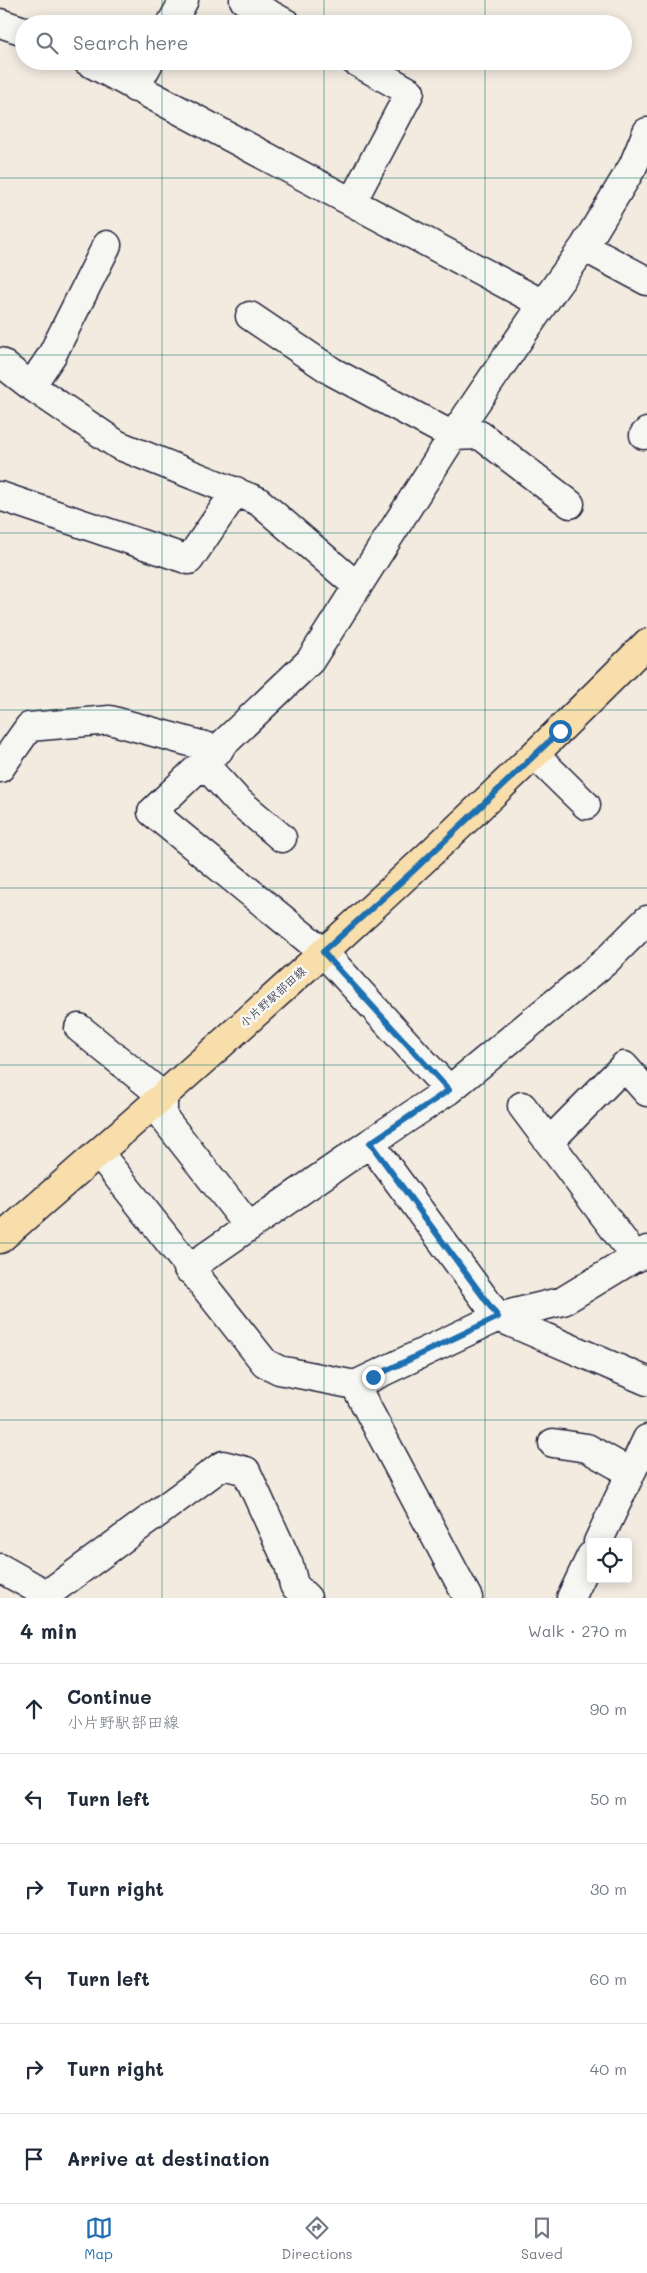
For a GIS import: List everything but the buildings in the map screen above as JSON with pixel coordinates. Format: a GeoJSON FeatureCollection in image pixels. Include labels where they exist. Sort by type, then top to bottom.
{"type":"FeatureCollection","features":[{"type":"Feature","properties":{"kind":"main road","name":"小片野駅部田線"},"geometry":{"type":"LineString","coordinates":[[0,1239],[163,1096],[413,871],[535,755],[647,643]]}},
{"type":"Feature","properties":{"kind":"street"},"geometry":{"type":"LineString","coordinates":[[176,15],[184,0]]}},
{"type":"Feature","properties":{"kind":"street"},"geometry":{"type":"LineString","coordinates":[[244,0],[271,15]]}},
{"type":"Feature","properties":{"kind":"street"},"geometry":{"type":"LineString","coordinates":[[0,23],[15,28]]}},
{"type":"Feature","properties":{"kind":"street"},"geometry":{"type":"LineString","coordinates":[[103,70],[543,304]]}},
{"type":"Feature","properties":{"kind":"street"},"geometry":{"type":"LineString","coordinates":[[136,88],[145,70]]}},
{"type":"Feature","properties":{"kind":"street"},"geometry":{"type":"LineString","coordinates":[[352,202],[410,92],[371,70]]}},
{"type":"Feature","properties":{"kind":"street"},"geometry":{"type":"LineString","coordinates":[[449,1090],[323,952],[152,812],[212,757],[310,661],[453,436],[584,247],[633,166],[647,132]]}},
{"type":"Feature","properties":{"kind":"street"},"geometry":{"type":"LineString","coordinates":[[31,386],[52,355],[107,245]]}},
{"type":"Feature","properties":{"kind":"street"},"geometry":{"type":"LineString","coordinates":[[584,247],[647,281]]}},
{"type":"Feature","properties":{"kind":"street"},"geometry":{"type":"LineString","coordinates":[[250,316],[333,372],[453,436],[480,435],[570,504]]}},
{"type":"Feature","properties":{"kind":"street"},"geometry":{"type":"LineString","coordinates":[[0,362],[31,386],[118,445],[258,501],[358,586]]}},
{"type":"Feature","properties":{"kind":"street"},"geometry":{"type":"LineString","coordinates":[[0,496],[189,560],[236,491]]}},
{"type":"Feature","properties":{"kind":"street"},"geometry":{"type":"LineString","coordinates":[[0,768],[28,728],[110,720],[212,757],[237,800],[282,838]]}},
{"type":"Feature","properties":{"kind":"street"},"geometry":{"type":"LineString","coordinates":[[535,755],[586,805]]}},
{"type":"Feature","properties":{"kind":"street"},"geometry":{"type":"LineString","coordinates":[[188,1268],[449,1090],[605,962],[647,920]]}},
{"type":"Feature","properties":{"kind":"street"},"geometry":{"type":"LineString","coordinates":[[79,1028],[163,1096],[163,1117],[240,1215]]}},
{"type":"Feature","properties":{"kind":"street"},"geometry":{"type":"LineString","coordinates":[[550,1141],[624,1066],[647,1092]]}},
{"type":"Feature","properties":{"kind":"street"},"geometry":{"type":"LineString","coordinates":[[98,1153],[265,1363],[279,1370],[355,1385],[498,1317],[563,1301],[642,1254],[522,1106]]}},
{"type":"Feature","properties":{"kind":"street"},"geometry":{"type":"LineString","coordinates":[[370,1143],[498,1317],[647,1380]]}},
{"type":"Feature","properties":{"kind":"street"},"geometry":{"type":"LineString","coordinates":[[355,1385],[468,1598]]}},
{"type":"Feature","properties":{"kind":"street"},"geometry":{"type":"LineString","coordinates":[[600,1538],[647,1439]]}},
{"type":"Feature","properties":{"kind":"street"},"geometry":{"type":"LineString","coordinates":[[554,1443],[587,1448],[617,1465],[632,1470]]}},
{"type":"Feature","properties":{"kind":"street"},"geometry":{"type":"LineString","coordinates":[[0,1568],[46,1596],[223,1465],[246,1471],[290,1565],[292,1594]]}},
{"type":"Feature","properties":{"kind":"street"},"geometry":{"type":"LineString","coordinates":[[571,1598],[587,1564]]}},
{"type":"Feature","properties":{"kind":"route"},"geometry":{"type":"LineString","coordinates":[[373,1377],[498,1317],[370,1143],[449,1090],[323,952],[413,871],[560,731]]}}]}
